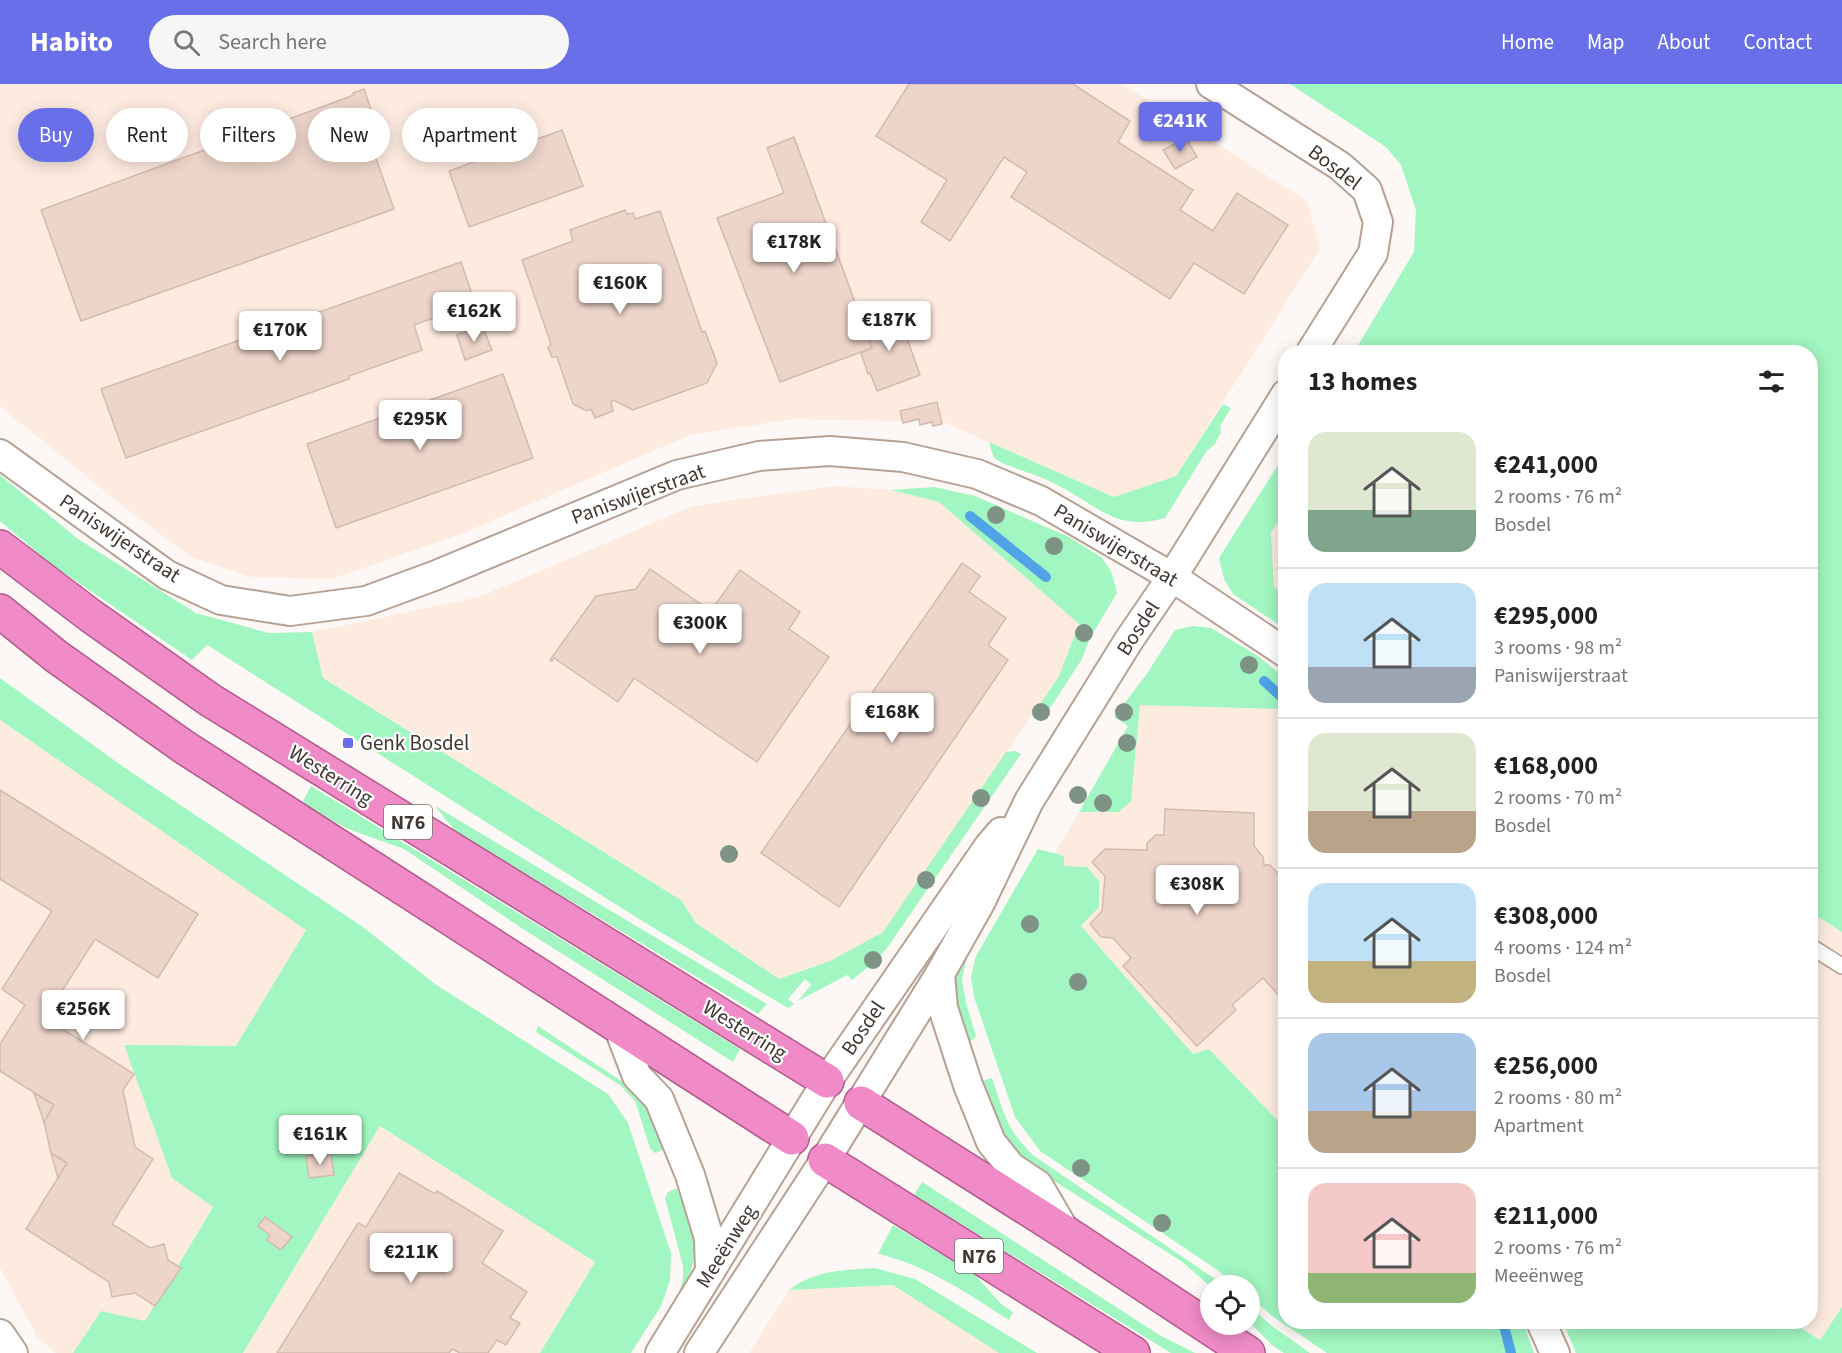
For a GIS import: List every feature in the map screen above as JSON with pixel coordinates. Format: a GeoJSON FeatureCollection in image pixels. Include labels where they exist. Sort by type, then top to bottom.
{"type":"FeatureCollection","features":[{"type":"Feature","properties":{"kind":"highway","name":"Westerring"},"geometry":{"type":"LineString","coordinates":[[0,547],[91,616],[210,700],[827,1081]]}},
{"type":"Feature","properties":{"kind":"highway","name":"N76"},"geometry":{"type":"LineString","coordinates":[[0,611],[57,657],[184,747],[792,1138]]}},
{"type":"Feature","properties":{"kind":"highway"},"geometry":{"type":"LineString","coordinates":[[861,1102],[1248,1353]]}},
{"type":"Feature","properties":{"kind":"highway","name":"N76"},"geometry":{"type":"LineString","coordinates":[[825,1160],[1133,1353]]}},
{"type":"Feature","properties":{"kind":"street","name":"Bosdel"},"geometry":{"type":"LineString","coordinates":[[1211,84],[1340,166],[1366,190],[1378,222],[1373,253],[1315,345]]}},
{"type":"Feature","properties":{"kind":"street","name":"Bosdel"},"geometry":{"type":"LineString","coordinates":[[825,1160],[940,974],[980,903],[1029,801],[1278,406]]}},
{"type":"Feature","properties":{"kind":"street","name":"Paniswijerstraat"},"geometry":{"type":"LineString","coordinates":[[0,454],[167,575],[220,600],[290,612],[366,601],[434,576],[677,475],[754,456],[830,451],[903,457],[977,474],[1041,501],[1172,577],[1278,647]]}},
{"type":"Feature","properties":{"kind":"street","name":"Bosdel"},"geometry":{"type":"LineString","coordinates":[[792,1138],[827,1081],[989,846],[1029,801]]}},
{"type":"Feature","properties":{"kind":"street"},"geometry":{"type":"LineString","coordinates":[[940,974],[943,1008],[964,1074],[991,1142],[1011,1167],[1038,1185],[1066,1233]]}},
{"type":"Feature","properties":{"kind":"street"},"geometry":{"type":"LineString","coordinates":[[618,1026],[637,1076],[659,1099],[690,1175],[709,1238],[710,1271]]}},
{"type":"Feature","properties":{"kind":"street","name":"Meeënweg"},"geometry":{"type":"LineString","coordinates":[[660,1353],[792,1138]]}},
{"type":"Feature","properties":{"kind":"street","name":"Meeënweg"},"geometry":{"type":"LineString","coordinates":[[699,1353],[825,1160]]}},
{"type":"Feature","properties":{"kind":"street"},"geometry":{"type":"LineString","coordinates":[[1544,1329],[1555,1353]]}},
{"type":"Feature","properties":{"kind":"lane"},"geometry":{"type":"LineString","coordinates":[[1818,951],[1842,966]]}},
{"type":"Feature","properties":{"kind":"shaded area"},"geometry":{"type":"Polygon","coordinates":[[[0,84],[1122,84],[1307,201],[1320,249],[1176,476],[1114,497],[943,422],[792,419],[690,435],[466,532],[332,579],[252,577],[191,557],[124,507],[0,406],[0,84]]]}},
{"type":"Feature","properties":{"kind":"shaded area"},"geometry":{"type":"Polygon","coordinates":[[[833,486],[891,490],[939,502],[1079,624],[1059,676],[883,933],[830,961],[779,979],[696,923],[681,900],[323,678],[312,632],[479,597],[693,506],[833,486]]]}},
{"type":"Feature","properties":{"kind":"shaded area"},"geometry":{"type":"Polygon","coordinates":[[[1278,522],[1278,590],[1274,587],[1271,533],[1278,522]]]}},
{"type":"Feature","properties":{"kind":"shaded area"},"geometry":{"type":"Polygon","coordinates":[[[1140,704],[1278,708],[1278,1121],[1209,1049],[1193,1054],[1081,926],[1099,907],[1054,854],[1079,812],[1119,812],[1131,801],[1140,704]]]}},
{"type":"Feature","properties":{"kind":"shaded area"},"geometry":{"type":"Polygon","coordinates":[[[0,720],[307,930],[236,1046],[124,1046],[172,1178],[213,1206],[145,1321],[101,1311],[73,1353],[56,1353],[38,1338],[0,1268],[0,720]]]}},
{"type":"Feature","properties":{"kind":"shaded area"},"geometry":{"type":"Polygon","coordinates":[[[1818,917],[1842,932],[1842,1307],[1820,1340],[1803,1329],[1818,1329],[1818,917]]]}},
{"type":"Feature","properties":{"kind":"shaded area"},"geometry":{"type":"Polygon","coordinates":[[[380,1126],[595,1262],[540,1353],[243,1353],[380,1126]]]}},
{"type":"Feature","properties":{"kind":"shaded area"},"geometry":{"type":"Polygon","coordinates":[[[893,1285],[999,1353],[749,1353],[789,1290],[893,1285]]]}},
{"type":"Feature","properties":{"kind":"green space"},"geometry":{"type":"Polygon","coordinates":[[[1290,84],[1842,84],[1842,932],[1818,917],[1818,345],[1358,345],[1414,252],[1416,210],[1401,165],[1386,147],[1290,84]]]}},
{"type":"Feature","properties":{"kind":"green space"},"geometry":{"type":"Polygon","coordinates":[[[1223,404],[1231,408],[1220,426],[1221,432],[1215,444],[1206,452],[1165,518],[1149,521],[1135,522],[1111,516],[1056,484],[1002,463],[994,458],[989,442],[1114,497],[1176,476],[1223,404]]]}},
{"type":"Feature","properties":{"kind":"green space"},"geometry":{"type":"Polygon","coordinates":[[[1278,465],[1278,522],[1271,533],[1274,587],[1278,590],[1278,624],[1233,594],[1224,579],[1219,558],[1278,465]]]}},
{"type":"Feature","properties":{"kind":"green space"},"geometry":{"type":"Polygon","coordinates":[[[0,475],[78,539],[196,613],[269,633],[312,632],[323,678],[681,900],[696,923],[779,979],[830,961],[883,932],[1006,752],[1015,751],[1021,754],[887,948],[852,980],[847,975],[798,1001],[811,985],[805,979],[788,999],[794,1004],[788,1008],[642,921],[207,645],[192,660],[51,564],[0,521],[0,475]]]}},
{"type":"Feature","properties":{"kind":"green space"},"geometry":{"type":"Polygon","coordinates":[[[934,487],[975,496],[1069,537],[1102,558],[1111,571],[1117,593],[1090,638],[1082,659],[1041,722],[1032,716],[1059,676],[1079,624],[939,502],[891,490],[934,487]]]}},
{"type":"Feature","properties":{"kind":"green space"},"geometry":{"type":"Polygon","coordinates":[[[1193,626],[1211,628],[1258,656],[1278,672],[1278,709],[1140,705],[1131,801],[1119,812],[1079,812],[1128,726],[1114,717],[1146,675],[1175,630],[1193,626]]]}},
{"type":"Feature","properties":{"kind":"green space"},"geometry":{"type":"Polygon","coordinates":[[[0,678],[125,768],[363,927],[435,984],[608,1094],[628,1123],[671,1253],[670,1280],[661,1306],[631,1353],[540,1353],[595,1262],[380,1126],[243,1353],[73,1353],[101,1311],[145,1321],[213,1207],[172,1178],[124,1045],[236,1046],[306,930],[0,720],[0,678]]]}},
{"type":"Feature","properties":{"kind":"green space"},"geometry":{"type":"Polygon","coordinates":[[[311,786],[740,1049],[733,1062],[523,929],[404,849],[348,829],[310,808],[303,801],[311,786]]]}},
{"type":"Feature","properties":{"kind":"green space"},"geometry":{"type":"Polygon","coordinates":[[[435,806],[767,1004],[758,1014],[455,831],[435,806]]]}},
{"type":"Feature","properties":{"kind":"green space"},"geometry":{"type":"Polygon","coordinates":[[[1038,849],[1064,856],[1064,866],[1087,867],[1099,881],[1099,907],[1081,926],[1193,1054],[1209,1049],[1278,1121],[1278,1320],[1260,1306],[1260,1275],[1224,1275],[1040,1151],[1015,1117],[974,997],[971,977],[976,956],[1038,849]]]}},
{"type":"Feature","properties":{"kind":"green space"},"geometry":{"type":"Polygon","coordinates":[[[970,944],[962,979],[966,1003],[976,1036],[969,1043],[955,994],[958,972],[970,944]]]}},
{"type":"Feature","properties":{"kind":"green space"},"geometry":{"type":"Polygon","coordinates":[[[538,1026],[635,1090],[646,1105],[665,1149],[655,1153],[650,1148],[635,1101],[620,1085],[536,1032],[538,1026]]]}},
{"type":"Feature","properties":{"kind":"green space"},"geometry":{"type":"Polygon","coordinates":[[[992,1078],[1003,1111],[1012,1129],[1017,1138],[1034,1156],[1209,1275],[1200,1275],[1200,1277],[1181,1261],[1024,1162],[1006,1142],[982,1081],[992,1078]]]}},
{"type":"Feature","properties":{"kind":"green space"},"geometry":{"type":"Polygon","coordinates":[[[922,1182],[1161,1336],[1195,1353],[1171,1353],[914,1195],[922,1182]]]}},
{"type":"Feature","properties":{"kind":"green space"},"geometry":{"type":"Polygon","coordinates":[[[677,1188],[692,1232],[694,1256],[686,1283],[677,1299],[683,1280],[683,1266],[665,1198],[668,1192],[677,1188]]]}},
{"type":"Feature","properties":{"kind":"green space"},"geometry":{"type":"Polygon","coordinates":[[[893,1225],[975,1275],[1001,1304],[1013,1312],[1009,1320],[930,1273],[878,1254],[893,1225]]]}},
{"type":"Feature","properties":{"kind":"green space"},"geometry":{"type":"Polygon","coordinates":[[[875,1268],[915,1279],[1037,1353],[999,1353],[893,1285],[789,1290],[819,1275],[875,1268]]]}},
{"type":"Feature","properties":{"kind":"green space"},"geometry":{"type":"Polygon","coordinates":[[[1842,1307],[1842,1353],[1576,1353],[1566,1329],[1803,1329],[1820,1340],[1842,1307]]]}},
{"type":"Feature","properties":{"kind":"green space"},"geometry":{"type":"Polygon","coordinates":[[[1260,1316],[1310,1353],[1284,1353],[1260,1333],[1260,1316]]]}},
{"type":"Feature","properties":{"kind":"green space"},"geometry":{"type":"Polygon","coordinates":[[[1291,1329],[1525,1329],[1534,1353],[1327,1353],[1291,1329]]]}},
{"type":"Feature","properties":{"kind":"building"},"geometry":{"type":"Polygon","coordinates":[[[909,84],[1073,84],[1130,121],[1118,142],[1193,190],[1180,210],[1213,231],[1237,193],[1288,225],[1244,294],[1194,263],[1170,299],[1011,197],[1027,172],[1004,157],[950,241],[921,222],[947,180],[876,136],[909,84]]]}},
{"type":"Feature","properties":{"kind":"building"},"geometry":{"type":"Polygon","coordinates":[[[364,89],[371,108],[319,108],[354,95],[353,93],[364,89]]]}},
{"type":"Feature","properties":{"kind":"building"},"geometry":{"type":"Polygon","coordinates":[[[308,112],[308,162],[377,162],[394,209],[81,321],[41,210],[172,162],[188,162],[188,156],[200,152],[200,162],[296,162],[296,116],[308,112]]]}},
{"type":"Feature","properties":{"kind":"building"},"geometry":{"type":"Polygon","coordinates":[[[562,130],[583,186],[469,227],[449,171],[474,162],[538,162],[538,139],[562,130]]]}},
{"type":"Feature","properties":{"kind":"building"},"geometry":{"type":"Polygon","coordinates":[[[794,137],[872,348],[780,382],[717,218],[784,193],[767,148],[794,137]]]}},
{"type":"Feature","properties":{"kind":"building"},"geometry":{"type":"Polygon","coordinates":[[[1186,138],[1197,157],[1175,169],[1163,150],[1186,138]]]}},
{"type":"Feature","properties":{"kind":"building"},"geometry":{"type":"Polygon","coordinates":[[[625,210],[627,214],[633,213],[635,219],[660,211],[702,332],[705,331],[717,363],[707,383],[633,410],[613,400],[611,402],[613,411],[595,418],[591,409],[587,411],[573,404],[557,357],[552,357],[548,348],[551,344],[522,260],[573,241],[570,230],[625,210]]]}},
{"type":"Feature","properties":{"kind":"building"},"geometry":{"type":"Polygon","coordinates":[[[461,262],[475,303],[414,325],[422,350],[349,376],[349,379],[126,458],[101,389],[461,262]]]}},
{"type":"Feature","properties":{"kind":"building"},"geometry":{"type":"Polygon","coordinates":[[[897,310],[920,375],[877,391],[861,353],[872,348],[864,322],[897,310]]]}},
{"type":"Feature","properties":{"kind":"building"},"geometry":{"type":"Polygon","coordinates":[[[482,325],[492,350],[465,360],[457,335],[482,325]]]}},
{"type":"Feature","properties":{"kind":"building"},"geometry":{"type":"Polygon","coordinates":[[[503,374],[533,458],[336,528],[307,444],[503,374]]]}},
{"type":"Feature","properties":{"kind":"building"},"geometry":{"type":"Polygon","coordinates":[[[937,402],[942,424],[933,426],[932,422],[920,425],[919,419],[903,423],[900,411],[937,402]]]}},
{"type":"Feature","properties":{"kind":"building"},"geometry":{"type":"Polygon","coordinates":[[[962,563],[980,576],[969,592],[1006,618],[988,645],[1008,660],[839,907],[761,853],[962,563]]]}},
{"type":"Feature","properties":{"kind":"building"},"geometry":{"type":"Polygon","coordinates":[[[650,569],[711,611],[740,570],[800,612],[789,629],[829,657],[757,762],[634,678],[618,702],[554,658],[550,660],[596,596],[636,589],[650,569]]]}},
{"type":"Feature","properties":{"kind":"building"},"geometry":{"type":"Polygon","coordinates":[[[0,790],[198,914],[158,978],[95,939],[45,1018],[134,1074],[123,1090],[135,1147],[153,1159],[112,1224],[150,1248],[164,1244],[168,1260],[181,1268],[155,1306],[135,1293],[112,1297],[109,1282],[26,1229],[67,1163],[51,1153],[44,1122],[54,1105],[0,1071],[0,1044],[25,1005],[2,989],[52,911],[0,879],[0,790]]]}},
{"type":"Feature","properties":{"kind":"building"},"geometry":{"type":"Polygon","coordinates":[[[1165,809],[1254,813],[1254,846],[1263,857],[1264,865],[1270,865],[1278,874],[1278,994],[1263,978],[1232,1005],[1236,1010],[1197,1046],[1123,966],[1131,958],[1113,938],[1101,937],[1090,924],[1102,911],[1105,876],[1092,862],[1105,849],[1147,850],[1147,843],[1156,835],[1164,835],[1165,809]]]}},
{"type":"Feature","properties":{"kind":"building"},"geometry":{"type":"Polygon","coordinates":[[[34,1093],[54,1105],[44,1122],[34,1093]]]}},
{"type":"Feature","properties":{"kind":"building"},"geometry":{"type":"Polygon","coordinates":[[[51,1153],[67,1163],[58,1178],[51,1153]]]}},
{"type":"Feature","properties":{"kind":"building"},"geometry":{"type":"Polygon","coordinates":[[[331,1153],[334,1175],[309,1178],[306,1156],[331,1153]]]}},
{"type":"Feature","properties":{"kind":"building"},"geometry":{"type":"Polygon","coordinates":[[[399,1173],[435,1194],[437,1191],[503,1231],[482,1263],[527,1292],[510,1318],[520,1323],[506,1345],[497,1340],[488,1353],[460,1353],[452,1349],[449,1353],[277,1353],[358,1223],[366,1227],[399,1173]]]}},
{"type":"Feature","properties":{"kind":"building"},"geometry":{"type":"Polygon","coordinates":[[[265,1217],[292,1237],[281,1250],[267,1240],[270,1235],[258,1226],[265,1217]]]}},
{"type":"Feature","properties":{"kind":"waterway"},"geometry":{"type":"LineString","coordinates":[[970,516],[1046,577]]}},
{"type":"Feature","properties":{"kind":"waterway"},"geometry":{"type":"LineString","coordinates":[[1264,681],[1278,694]]}},
{"type":"Feature","properties":{"kind":"waterway"},"geometry":{"type":"LineString","coordinates":[[1505,1329],[1511,1353]]}},
{"type":"Feature","properties":{"kind":"place","name":"Genk Bosdel"},"geometry":{"type":"Point","coordinates":[348,743]}}]}
